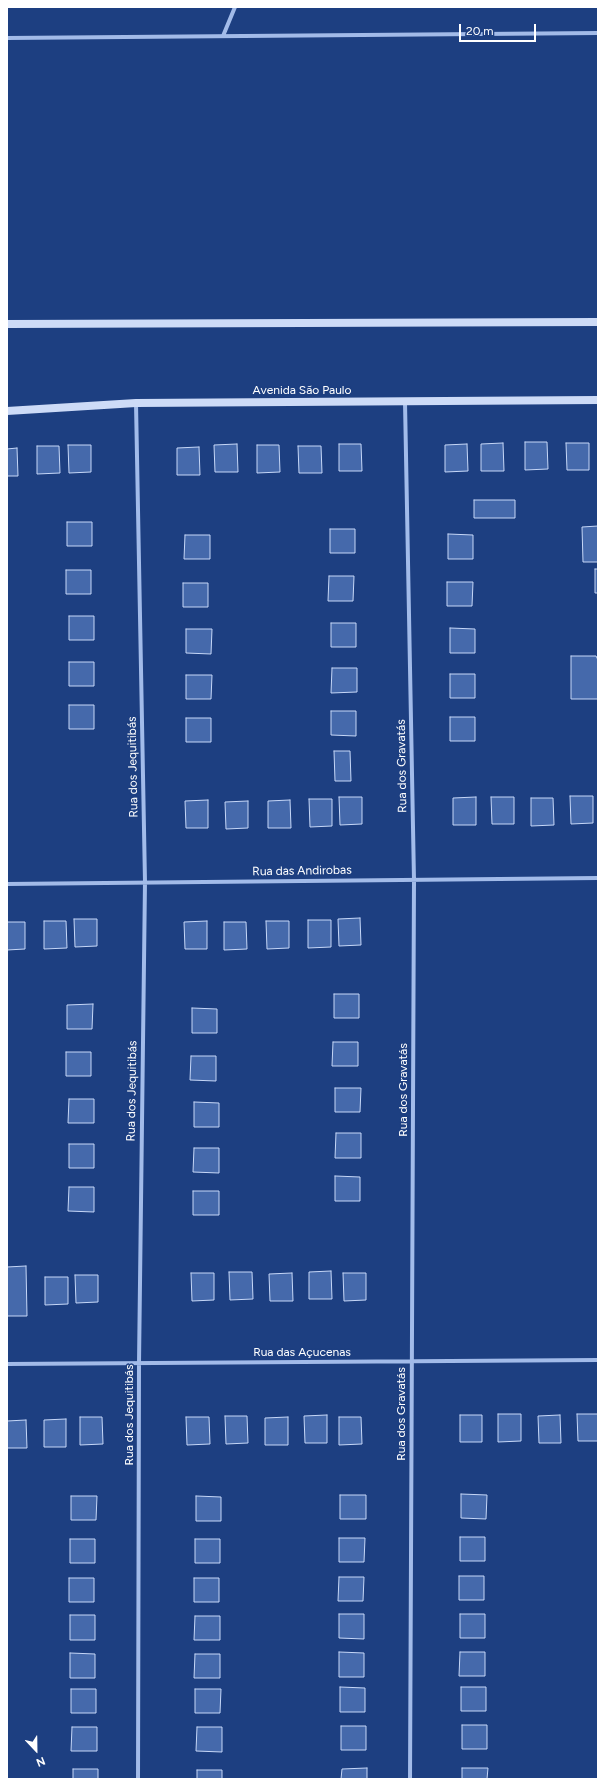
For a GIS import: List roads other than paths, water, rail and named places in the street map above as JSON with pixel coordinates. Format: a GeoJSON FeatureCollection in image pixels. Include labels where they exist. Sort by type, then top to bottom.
{"type":"FeatureCollection","features":[{"type":"Feature","properties":{"kind":"street"},"geometry":{"type":"LineString","coordinates":[[223,36],[235,7]]}},
{"type":"Feature","properties":{"kind":"street"},"geometry":{"type":"LineString","coordinates":[[7,38],[598,34]]}},
{"type":"Feature","properties":{"kind":"street"},"geometry":{"type":"LineString","coordinates":[[7,324],[598,322]]}},
{"type":"Feature","properties":{"kind":"street","name":"Avenida São Paulo"},"geometry":{"type":"LineString","coordinates":[[7,411],[136,403],[598,400]]}},
{"type":"Feature","properties":{"kind":"street","name":"Rua dos Gravatás"},"geometry":{"type":"LineString","coordinates":[[405,401],[414,880],[410,1779]]}},
{"type":"Feature","properties":{"kind":"street","name":"Rua dos Jequitibás"},"geometry":{"type":"LineString","coordinates":[[136,403],[145,882],[139,1363],[138,1779]]}},
{"type":"Feature","properties":{"kind":"street","name":"Rua das Andirobas"},"geometry":{"type":"LineString","coordinates":[[7,884],[598,878]]}},
{"type":"Feature","properties":{"kind":"street","name":"Rua das Açucenas"},"geometry":{"type":"LineString","coordinates":[[7,1364],[598,1360]]}}]}
